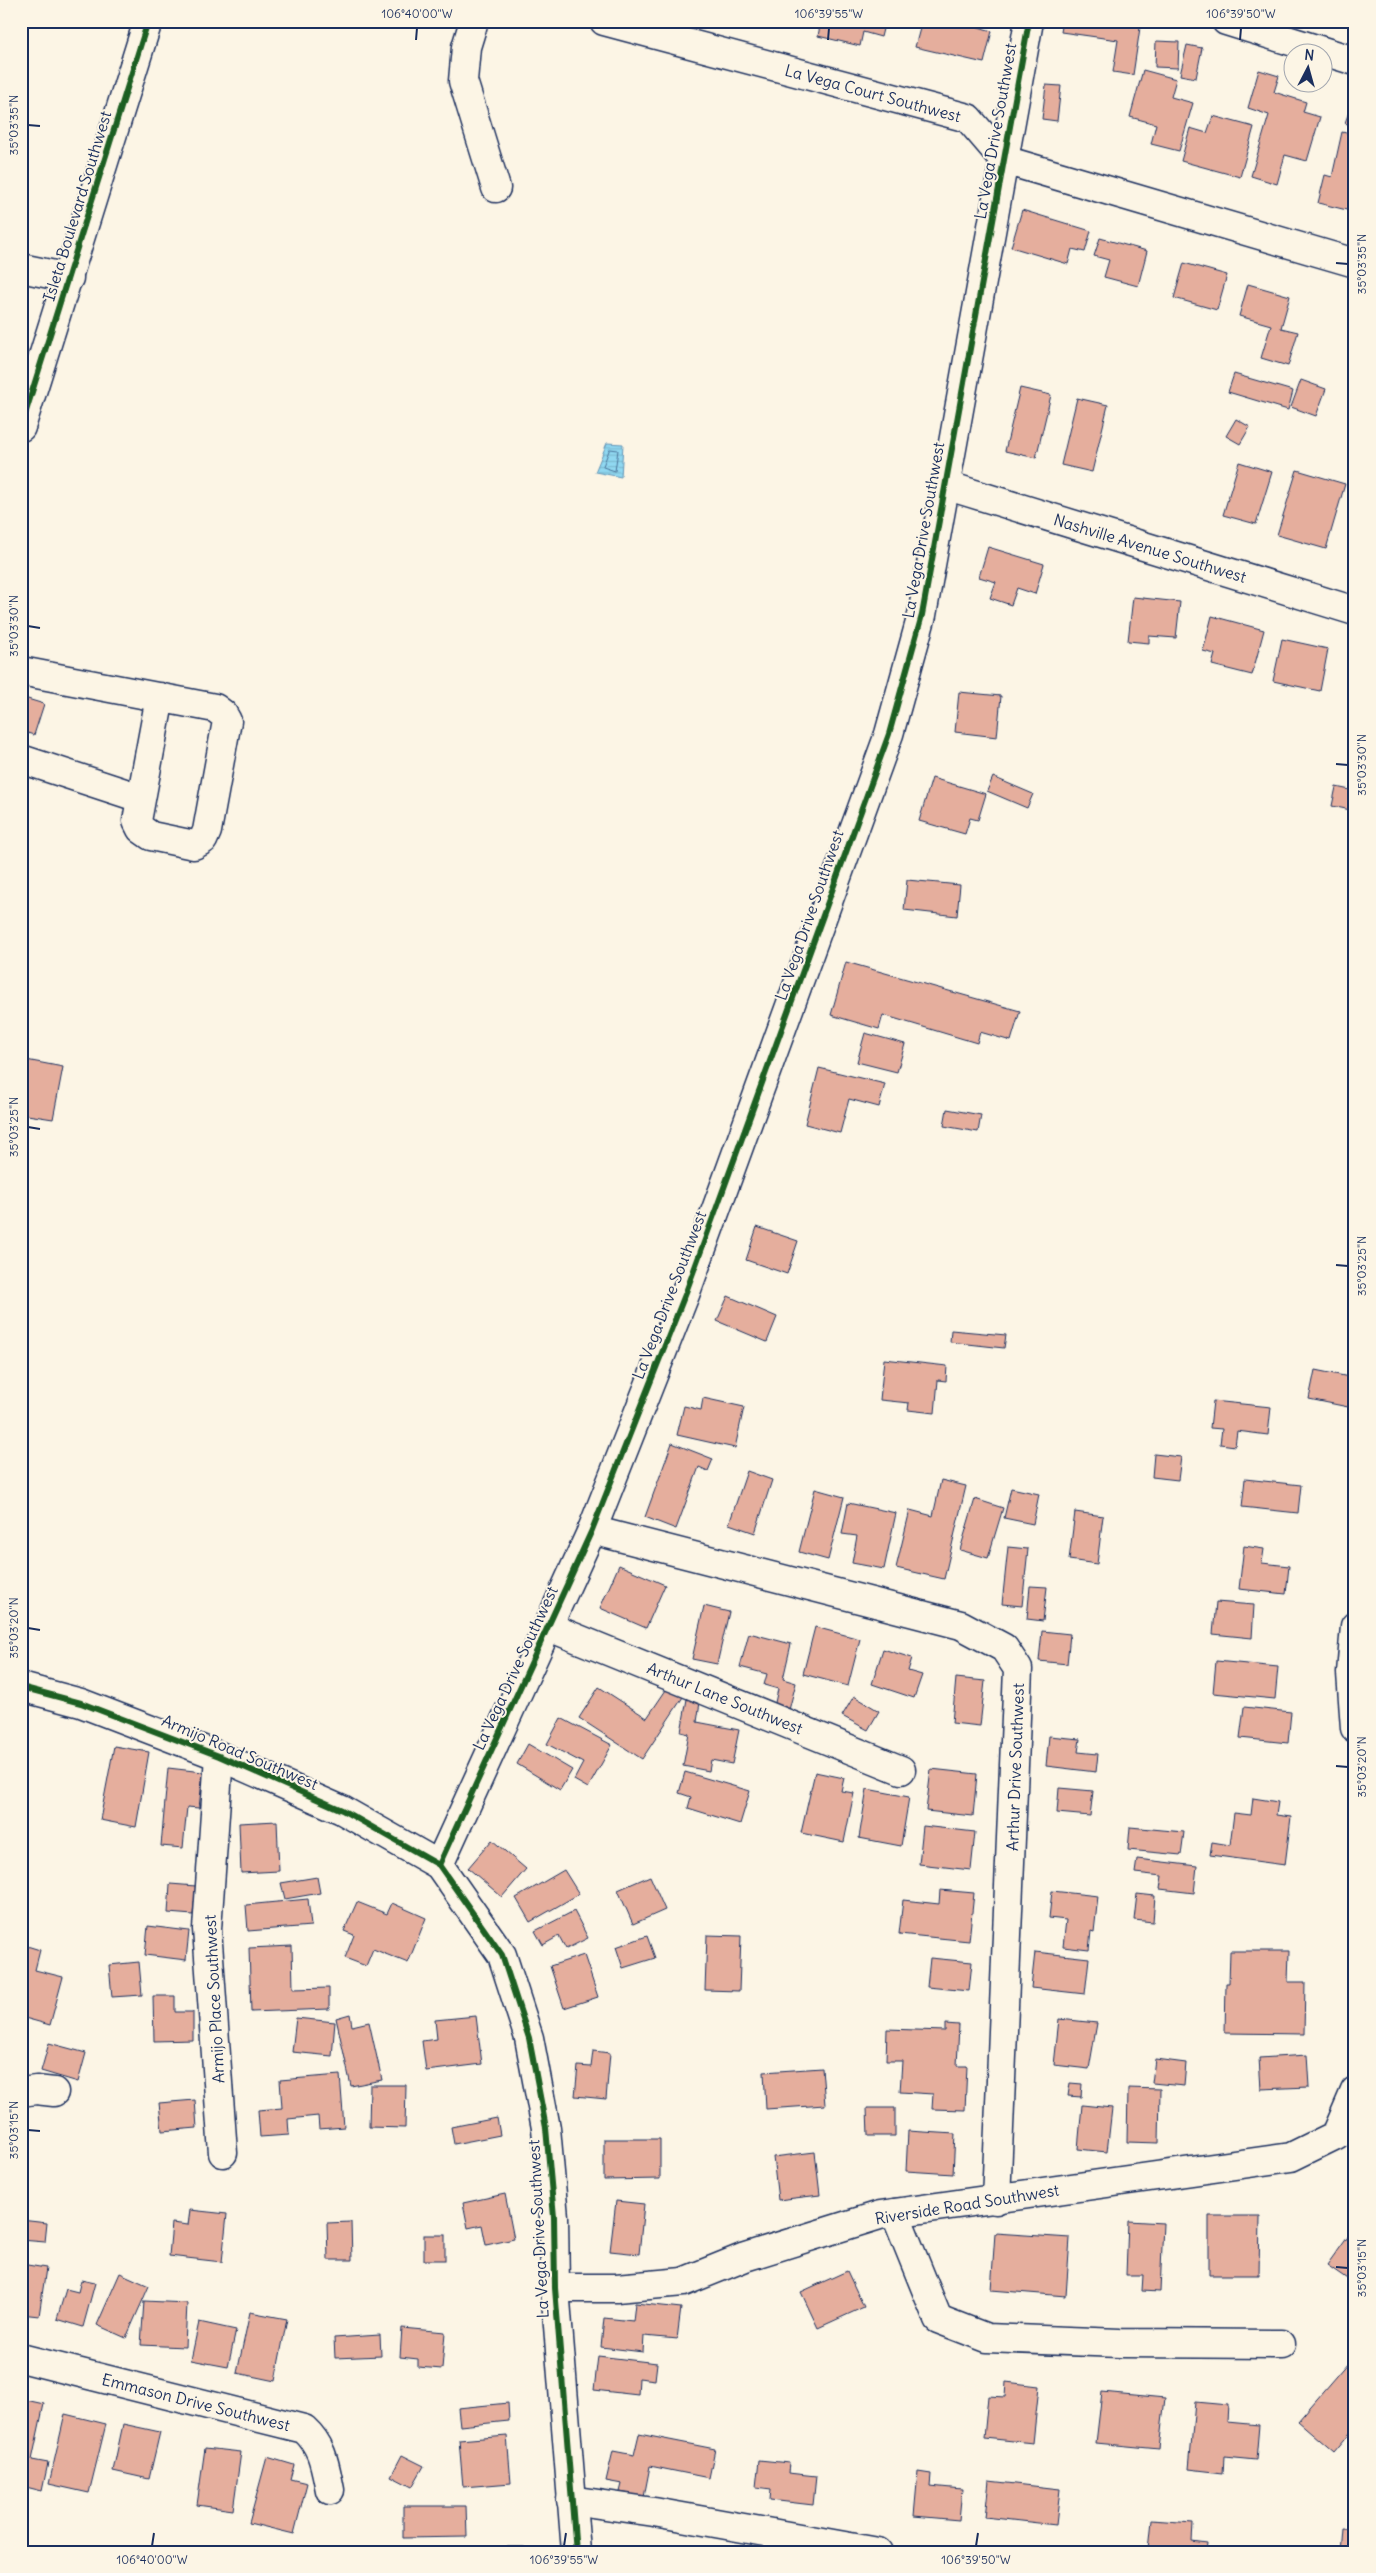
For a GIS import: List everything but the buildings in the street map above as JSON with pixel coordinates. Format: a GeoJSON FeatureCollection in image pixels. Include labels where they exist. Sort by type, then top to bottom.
{"type":"FeatureCollection","features":[{"type":"Feature","properties":{"kind":"street","name":"Isleta Boulevard Southwest"},"geometry":{"type":"LineString","coordinates":[[21,427],[148,21]]}},
{"type":"Feature","properties":{"kind":"street"},"geometry":{"type":"LineString","coordinates":[[474,21],[466,47],[463,81],[496,188]]}},
{"type":"Feature","properties":{"kind":"street","name":"La Vega Court Southwest"},"geometry":{"type":"LineString","coordinates":[[604,21],[968,118],[1004,160]]}},
{"type":"Feature","properties":{"kind":"street","name":"La Vega Drive Southwest"},"geometry":{"type":"LineString","coordinates":[[576,2552],[555,2288],[554,2216],[546,2128],[529,2038],[502,1955],[439,1865],[592,1530],[689,1283],[889,734],[922,615],[1029,21]]}},
{"type":"Feature","properties":{"kind":"street"},"geometry":{"type":"LineString","coordinates":[[1226,21],[1355,61]]}},
{"type":"Feature","properties":{"kind":"street"},"geometry":{"type":"LineString","coordinates":[[1004,160],[1355,263]]}},
{"type":"Feature","properties":{"kind":"street"},"geometry":{"type":"LineString","coordinates":[[21,268],[69,278]]}},
{"type":"Feature","properties":{"kind":"street","name":"Nashville Avenue Southwest"},"geometry":{"type":"LineString","coordinates":[[945,485],[1355,611]]}},
{"type":"Feature","properties":{"kind":"street"},"geometry":{"type":"LineString","coordinates":[[21,671],[160,697],[216,708],[223,714],[226,721],[207,831],[203,840],[194,845],[151,836],[141,829],[137,821],[160,697]]}},
{"type":"Feature","properties":{"kind":"street"},"geometry":{"type":"LineString","coordinates":[[21,759],[140,798]]}},
{"type":"Feature","properties":{"kind":"street","name":"Arthur Drive Southwest"},"geometry":{"type":"LineString","coordinates":[[592,1530],[961,1625],[1004,1648],[1018,1669],[996,2200]]}},
{"type":"Feature","properties":{"kind":"street"},"geometry":{"type":"LineString","coordinates":[[1355,1626],[1352,1673],[1355,1728]]}},
{"type":"Feature","properties":{"kind":"street","name":"Arthur Lane Southwest"},"geometry":{"type":"LineString","coordinates":[[549,1627],[901,1770]]}},
{"type":"Feature","properties":{"kind":"street","name":"Armijo Road Southwest"},"geometry":{"type":"LineString","coordinates":[[21,1687],[81,1703],[219,1756],[342,1810],[439,1865]]}},
{"type":"Feature","properties":{"kind":"street","name":"Armijo Place Southwest"},"geometry":{"type":"LineString","coordinates":[[219,1756],[207,1929],[223,2153]]}},
{"type":"Feature","properties":{"kind":"street","name":"Riverside Road Southwest"},"geometry":{"type":"LineString","coordinates":[[555,2288],[616,2288],[683,2282],[745,2257],[880,2215],[996,2200],[1291,2156],[1336,2135],[1355,2091]]}},
{"type":"Feature","properties":{"kind":"street"},"geometry":{"type":"LineString","coordinates":[[21,2092],[54,2092]]}},
{"type":"Feature","properties":{"kind":"street"},"geometry":{"type":"LineString","coordinates":[[895,2213],[938,2319],[987,2338],[1120,2343],[1281,2344]]}},
{"type":"Feature","properties":{"kind":"street","name":"Emmason Drive Southwest"},"geometry":{"type":"LineString","coordinates":[[21,2358],[304,2429],[314,2438],[321,2449],[330,2490]]}},
{"type":"Feature","properties":{"kind":"street"},"geometry":{"type":"LineString","coordinates":[[571,2500],[664,2514],[878,2552]]}},
{"type":"Feature","properties":{"kind":"water"},"geometry":{"type":"Polygon","coordinates":[[[607,443],[623,444],[621,477],[595,472],[607,443]]]}},
{"type":"Feature","properties":{"kind":"cycle path"},"geometry":{"type":"LineString","coordinates":[[21,427],[148,21]]}},
{"type":"Feature","properties":{"kind":"cycle path"},"geometry":{"type":"LineString","coordinates":[[439,1865],[592,1530],[686,1292],[889,734],[922,615],[1029,21]]}},
{"type":"Feature","properties":{"kind":"cycle path"},"geometry":{"type":"LineString","coordinates":[[21,1687],[81,1703],[219,1756],[342,1810],[439,1865],[502,1955],[529,2038],[546,2128],[554,2217],[555,2288],[576,2552]]}}]}
